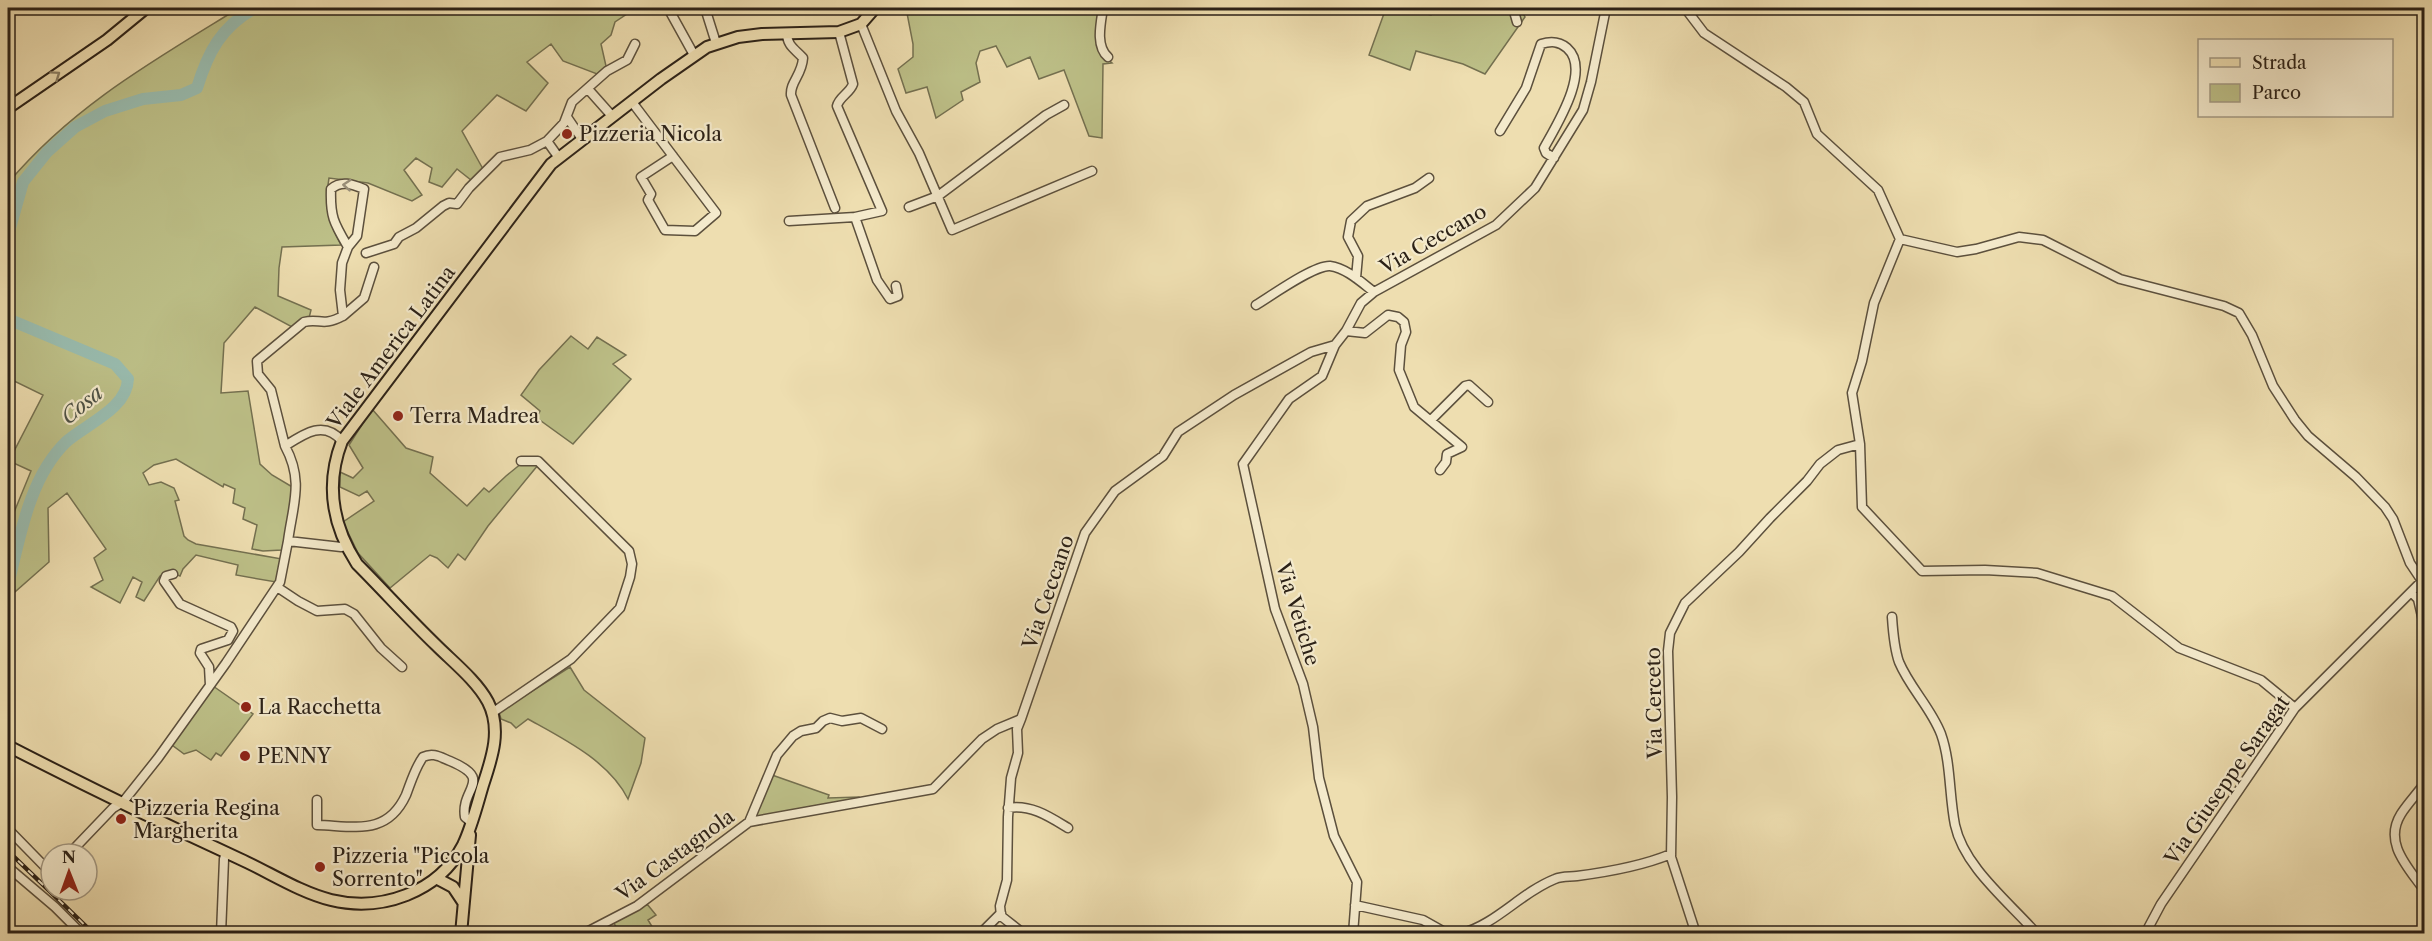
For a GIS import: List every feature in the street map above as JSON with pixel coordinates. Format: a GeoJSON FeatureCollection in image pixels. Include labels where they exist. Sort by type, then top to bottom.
{"type":"FeatureCollection","features":[{"type":"Feature","properties":{"kind":"main road"},"geometry":{"type":"LineString","coordinates":[[8,108],[111,37],[146,8]]}},
{"type":"Feature","properties":{"kind":"main road","name":"Viale America Latina"},"geometry":{"type":"LineString","coordinates":[[8,746],[226,852],[331,900],[363,904],[412,894],[436,878],[462,846],[471,823],[496,737],[496,721],[487,701],[464,673],[357,564],[345,546],[335,518],[331,488],[342,441],[537,182],[559,158],[582,139],[694,55],[716,44],[738,37],[839,32],[861,24],[875,8]]}},
{"type":"Feature","properties":{"kind":"main road"},"geometry":{"type":"LineString","coordinates":[[461,933],[471,823]]}},
{"type":"Feature","properties":{"kind":"main road"},"geometry":{"type":"LineString","coordinates":[[452,861],[462,863],[466,872]]}},
{"type":"Feature","properties":{"kind":"main road"},"geometry":{"type":"LineString","coordinates":[[436,878],[453,887],[464,902]]}},
{"type":"Feature","properties":{"kind":"street"},"geometry":{"type":"LineString","coordinates":[[668,8],[694,55]]}},
{"type":"Feature","properties":{"kind":"street"},"geometry":{"type":"LineString","coordinates":[[708,8],[705,8],[716,44]]}},
{"type":"Feature","properties":{"kind":"street"},"geometry":{"type":"LineString","coordinates":[[1103,8],[1100,29],[1101,44],[1108,57]]}},
{"type":"Feature","properties":{"kind":"street"},"geometry":{"type":"LineString","coordinates":[[1514,8],[1517,22]]}},
{"type":"Feature","properties":{"kind":"street","name":"Via Ceccano"},"geometry":{"type":"LineString","coordinates":[[1361,303],[1374,292],[1496,225],[1535,188],[1583,110],[1606,8]]}},
{"type":"Feature","properties":{"kind":"street"},"geometry":{"type":"LineString","coordinates":[[1685,8],[1704,33],[1786,87],[1804,102],[1817,134],[1878,190],[1900,239],[1874,303],[1862,361],[1852,393],[1860,444],[1863,507],[1922,571],[1985,570],[2037,573],[2112,596],[2179,648],[2261,680],[2295,708]]}},
{"type":"Feature","properties":{"kind":"street"},"geometry":{"type":"LineString","coordinates":[[861,24],[896,111],[919,153],[952,230],[1092,171]]}},
{"type":"Feature","properties":{"kind":"street"},"geometry":{"type":"LineString","coordinates":[[789,221],[855,218],[882,211],[837,106],[838,101],[851,89],[853,84],[839,32]]}},
{"type":"Feature","properties":{"kind":"street"},"geometry":{"type":"LineString","coordinates":[[787,33],[790,47],[803,58],[802,68],[791,89],[791,95],[835,208]]}},
{"type":"Feature","properties":{"kind":"street"},"geometry":{"type":"LineString","coordinates":[[1500,131],[1526,88],[1541,44],[1549,41],[1563,45],[1573,56],[1575,76],[1565,111],[1544,148],[1546,153],[1554,158]]}},
{"type":"Feature","properties":{"kind":"street"},"geometry":{"type":"LineString","coordinates":[[366,253],[394,244],[399,237],[416,228],[443,206],[449,203],[457,204],[500,157],[530,150],[547,141],[567,117],[572,102],[607,71],[627,60],[635,44]]}},
{"type":"Feature","properties":{"kind":"street"},"geometry":{"type":"LineString","coordinates":[[588,89],[612,116]]}},
{"type":"Feature","properties":{"kind":"street"},"geometry":{"type":"LineString","coordinates":[[632,102],[673,156],[716,213],[695,231],[666,230],[648,200],[651,194],[640,177],[673,156]]}},
{"type":"Feature","properties":{"kind":"street"},"geometry":{"type":"LineString","coordinates":[[909,207],[938,196],[1046,115],[1064,105]]}},
{"type":"Feature","properties":{"kind":"street"},"geometry":{"type":"LineString","coordinates":[[567,117],[582,139]]}},
{"type":"Feature","properties":{"kind":"street"},"geometry":{"type":"LineString","coordinates":[[547,141],[559,158]]}},
{"type":"Feature","properties":{"kind":"street"},"geometry":{"type":"LineString","coordinates":[[1356,278],[1358,256],[1348,237],[1352,221],[1367,206],[1415,188],[1429,178]]}},
{"type":"Feature","properties":{"kind":"street"},"geometry":{"type":"LineString","coordinates":[[343,316],[340,278],[348,247],[357,236],[364,189],[346,183],[337,184],[332,189],[331,199],[334,225],[348,247]]}},
{"type":"Feature","properties":{"kind":"street"},"geometry":{"type":"LineString","coordinates":[[855,218],[877,280],[890,299],[898,296],[896,285]]}},
{"type":"Feature","properties":{"kind":"street"},"geometry":{"type":"LineString","coordinates":[[1900,239],[1957,252],[2019,237],[2043,240],[2120,279],[2223,306],[2239,313],[2252,335],[2283,405],[2308,436],[2356,477],[2385,507],[2393,519],[2410,564],[2423,580]]}},
{"type":"Feature","properties":{"kind":"street"},"geometry":{"type":"LineString","coordinates":[[1256,305],[1298,279],[1325,266],[1333,267],[1356,278],[1374,292]]}},
{"type":"Feature","properties":{"kind":"street"},"geometry":{"type":"LineString","coordinates":[[80,842],[113,808],[123,802],[158,758],[277,587],[284,568],[296,491],[296,472],[285,446],[271,390],[258,374],[257,361],[303,322],[326,324],[343,316],[364,298],[374,267]]}},
{"type":"Feature","properties":{"kind":"street","name":"Via Vetiche"},"geometry":{"type":"LineString","coordinates":[[1353,933],[1357,882],[1334,836],[1319,778],[1314,727],[1303,684],[1275,609],[1243,464],[1289,399],[1322,376],[1335,345],[1346,331],[1361,303]]}},
{"type":"Feature","properties":{"kind":"street"},"geometry":{"type":"LineString","coordinates":[[1346,331],[1365,333],[1388,315],[1398,317],[1404,322],[1406,332],[1401,345],[1399,370],[1414,407],[1462,447],[1447,454],[1446,462],[1440,470]]}},
{"type":"Feature","properties":{"kind":"street","name":"Via Ceccano"},"geometry":{"type":"LineString","coordinates":[[1001,913],[1000,906],[1007,880],[1008,808],[1011,778],[1018,753],[1017,729],[1085,533],[1115,491],[1163,456],[1178,432],[1234,395],[1311,352],[1335,345]]}},
{"type":"Feature","properties":{"kind":"street"},"geometry":{"type":"LineString","coordinates":[[1431,420],[1465,386],[1469,385],[1488,402]]}},
{"type":"Feature","properties":{"kind":"street"},"geometry":{"type":"LineString","coordinates":[[285,446],[298,438],[323,429],[335,432],[342,441]]}},
{"type":"Feature","properties":{"kind":"street","name":"Via Cerceto"},"geometry":{"type":"LineString","coordinates":[[1696,933],[1671,854],[1672,787],[1668,651],[1670,633],[1685,603],[1739,552],[1808,481],[1820,464],[1838,450],[1860,444]]}},
{"type":"Feature","properties":{"kind":"street"},"geometry":{"type":"LineString","coordinates":[[492,713],[571,659],[620,608],[632,564],[629,551],[538,461],[521,461]]}},
{"type":"Feature","properties":{"kind":"street"},"geometry":{"type":"LineString","coordinates":[[288,541],[345,546]]}},
{"type":"Feature","properties":{"kind":"street"},"geometry":{"type":"LineString","coordinates":[[173,574],[166,576],[164,581],[180,604],[231,627],[234,631],[228,640],[201,649],[200,653],[209,667],[210,685]]}},
{"type":"Feature","properties":{"kind":"street","name":"Via Giuseppe Saragat"},"geometry":{"type":"LineString","coordinates":[[2145,933],[2162,904],[2295,708],[2423,580]]}},
{"type":"Feature","properties":{"kind":"street"},"geometry":{"type":"LineString","coordinates":[[277,587],[298,602],[317,611],[345,609],[354,614],[381,648],[402,667]]}},
{"type":"Feature","properties":{"kind":"street"},"geometry":{"type":"LineString","coordinates":[[2411,592],[2418,599],[2424,625]]}},
{"type":"Feature","properties":{"kind":"street"},"geometry":{"type":"LineString","coordinates":[[1892,617],[1895,645],[1900,663],[1933,715],[1942,737],[1956,827],[1962,845],[1971,862],[2037,933]]}},
{"type":"Feature","properties":{"kind":"street"},"geometry":{"type":"LineString","coordinates":[[749,822],[777,755],[793,736],[801,731],[816,728],[830,718],[843,721],[861,718],[882,729]]}},
{"type":"Feature","properties":{"kind":"street","name":"Via Castagnola"},"geometry":{"type":"LineString","coordinates":[[582,933],[637,906],[749,822],[933,789],[982,739],[997,729],[1021,719]]}},
{"type":"Feature","properties":{"kind":"street"},"geometry":{"type":"LineString","coordinates":[[317,800],[316,825],[365,826],[387,821],[404,800],[423,757],[435,755],[471,772],[474,780],[464,811],[465,818],[471,823]]}},
{"type":"Feature","properties":{"kind":"street"},"geometry":{"type":"LineString","coordinates":[[2424,784],[2401,815],[2393,832],[2393,839],[2401,857],[2424,890]]}},
{"type":"Feature","properties":{"kind":"street"},"geometry":{"type":"LineString","coordinates":[[1008,808],[1030,808],[1068,828]]}},
{"type":"Feature","properties":{"kind":"street"},"geometry":{"type":"LineString","coordinates":[[8,829],[39,861]]}},
{"type":"Feature","properties":{"kind":"street"},"geometry":{"type":"LineString","coordinates":[[221,933],[226,852]]}},
{"type":"Feature","properties":{"kind":"street"},"geometry":{"type":"LineString","coordinates":[[1460,933],[1491,921],[1532,891],[1558,877],[1576,876],[1656,860],[1671,854]]}},
{"type":"Feature","properties":{"kind":"street"},"geometry":{"type":"LineString","coordinates":[[8,867],[56,907],[82,933]]}},
{"type":"Feature","properties":{"kind":"street"},"geometry":{"type":"LineString","coordinates":[[1355,905],[1423,920],[1448,933]]}},
{"type":"Feature","properties":{"kind":"street"},"geometry":{"type":"LineString","coordinates":[[980,933],[1001,913],[1001,916],[1024,933]]}},
{"type":"Feature","properties":{"kind":"green space"},"geometry":{"type":"Polygon","coordinates":[[[239,8],[636,8],[615,22],[611,35],[601,44],[606,66],[597,74],[563,61],[551,44],[527,62],[548,83],[526,111],[497,95],[462,131],[483,169],[471,180],[457,169],[442,187],[429,182],[432,168],[416,158],[404,170],[422,195],[412,201],[368,183],[329,178],[328,213],[341,245],[282,247],[278,296],[311,310],[309,318],[292,327],[255,307],[224,343],[221,393],[248,391],[260,464],[272,475],[294,488],[282,550],[252,549],[257,525],[243,519],[245,508],[233,503],[235,489],[224,484],[223,487],[176,459],[154,465],[143,473],[149,485],[161,482],[174,488],[179,500],[175,501],[184,536],[188,540],[196,544],[282,559],[276,582],[236,575],[238,565],[196,555],[183,569],[180,576],[170,572],[160,576],[144,601],[136,597],[142,582],[133,577],[120,603],[91,587],[103,580],[94,558],[106,549],[67,493],[48,508],[49,562],[8,598],[8,527],[31,471],[9,461],[43,395],[8,378],[8,183],[33,155],[87,107],[146,66],[239,8]]]}},
{"type":"Feature","properties":{"kind":"green space"},"geometry":{"type":"Polygon","coordinates":[[[906,8],[1101,8],[1103,55],[1112,63],[1103,64],[1102,138],[1089,136],[1064,70],[1039,79],[1030,57],[1007,67],[996,46],[980,51],[976,63],[980,82],[961,92],[963,100],[936,118],[927,87],[906,93],[898,69],[913,57],[913,44],[906,8]]]}},
{"type":"Feature","properties":{"kind":"green space"},"geometry":{"type":"Polygon","coordinates":[[[1386,8],[1403,8],[1431,15],[1439,8],[1520,8],[1525,17],[1485,74],[1463,64],[1416,51],[1410,70],[1369,55],[1386,8]]]}},
{"type":"Feature","properties":{"kind":"green space"},"geometry":{"type":"Polygon","coordinates":[[[571,336],[588,349],[597,337],[626,355],[613,364],[631,379],[573,444],[537,418],[540,411],[521,395],[539,370],[571,336]]]}},
{"type":"Feature","properties":{"kind":"green space"},"geometry":{"type":"Polygon","coordinates":[[[372,409],[406,448],[433,457],[430,473],[467,506],[484,488],[489,492],[522,463],[538,465],[488,526],[465,560],[458,554],[448,568],[430,555],[390,588],[358,553],[343,522],[374,501],[367,491],[359,496],[340,487],[340,472],[353,478],[363,468],[349,445],[372,409]]]}},
{"type":"Feature","properties":{"kind":"green space"},"geometry":{"type":"Polygon","coordinates":[[[570,667],[584,690],[645,738],[641,763],[628,799],[620,785],[598,762],[570,743],[528,719],[516,728],[501,719],[499,712],[570,667]]]}},
{"type":"Feature","properties":{"kind":"green space"},"geometry":{"type":"Polygon","coordinates":[[[213,686],[253,714],[221,756],[216,753],[211,760],[196,750],[184,754],[172,745],[213,686]]]}},
{"type":"Feature","properties":{"kind":"green space"},"geometry":{"type":"Polygon","coordinates":[[[772,775],[829,795],[828,798],[859,797],[860,801],[754,819],[772,775]]]}},
{"type":"Feature","properties":{"kind":"green space"},"geometry":{"type":"Polygon","coordinates":[[[647,904],[656,915],[648,920],[656,933],[620,933],[613,922],[647,904]]]}},
{"type":"Feature","properties":{"kind":"waterway","name":"Cosa"},"geometry":{"type":"LineString","coordinates":[[8,235],[23,182],[47,152],[75,127],[105,111],[143,99],[181,95],[197,88],[217,42],[233,23],[255,8]]}},
{"type":"Feature","properties":{"kind":"waterway","name":"Cosa"},"geometry":{"type":"LineString","coordinates":[[8,319],[115,364],[128,379],[121,399],[104,415],[66,442],[43,473],[22,528],[8,585]]}},
{"type":"Feature","properties":{"kind":"railway"},"geometry":{"type":"LineString","coordinates":[[8,851],[94,934]]}},
{"type":"Feature","properties":{"kind":"place","name":"Pizzeria Nicola"},"geometry":{"type":"Point","coordinates":[567,134]}},
{"type":"Feature","properties":{"kind":"place","name":"Terra Madrea"},"geometry":{"type":"Point","coordinates":[398,416]}},
{"type":"Feature","properties":{"kind":"place","name":"La Racchetta"},"geometry":{"type":"Point","coordinates":[246,707]}},
{"type":"Feature","properties":{"kind":"place","name":"PENNY"},"geometry":{"type":"Point","coordinates":[245,756]}},
{"type":"Feature","properties":{"kind":"place","name":"Pizzeria Regina Margherita"},"geometry":{"type":"Point","coordinates":[121,819]}},
{"type":"Feature","properties":{"kind":"place","name":"Pizzeria \"Piccola Sorrento\""},"geometry":{"type":"Point","coordinates":[320,867]}}]}
